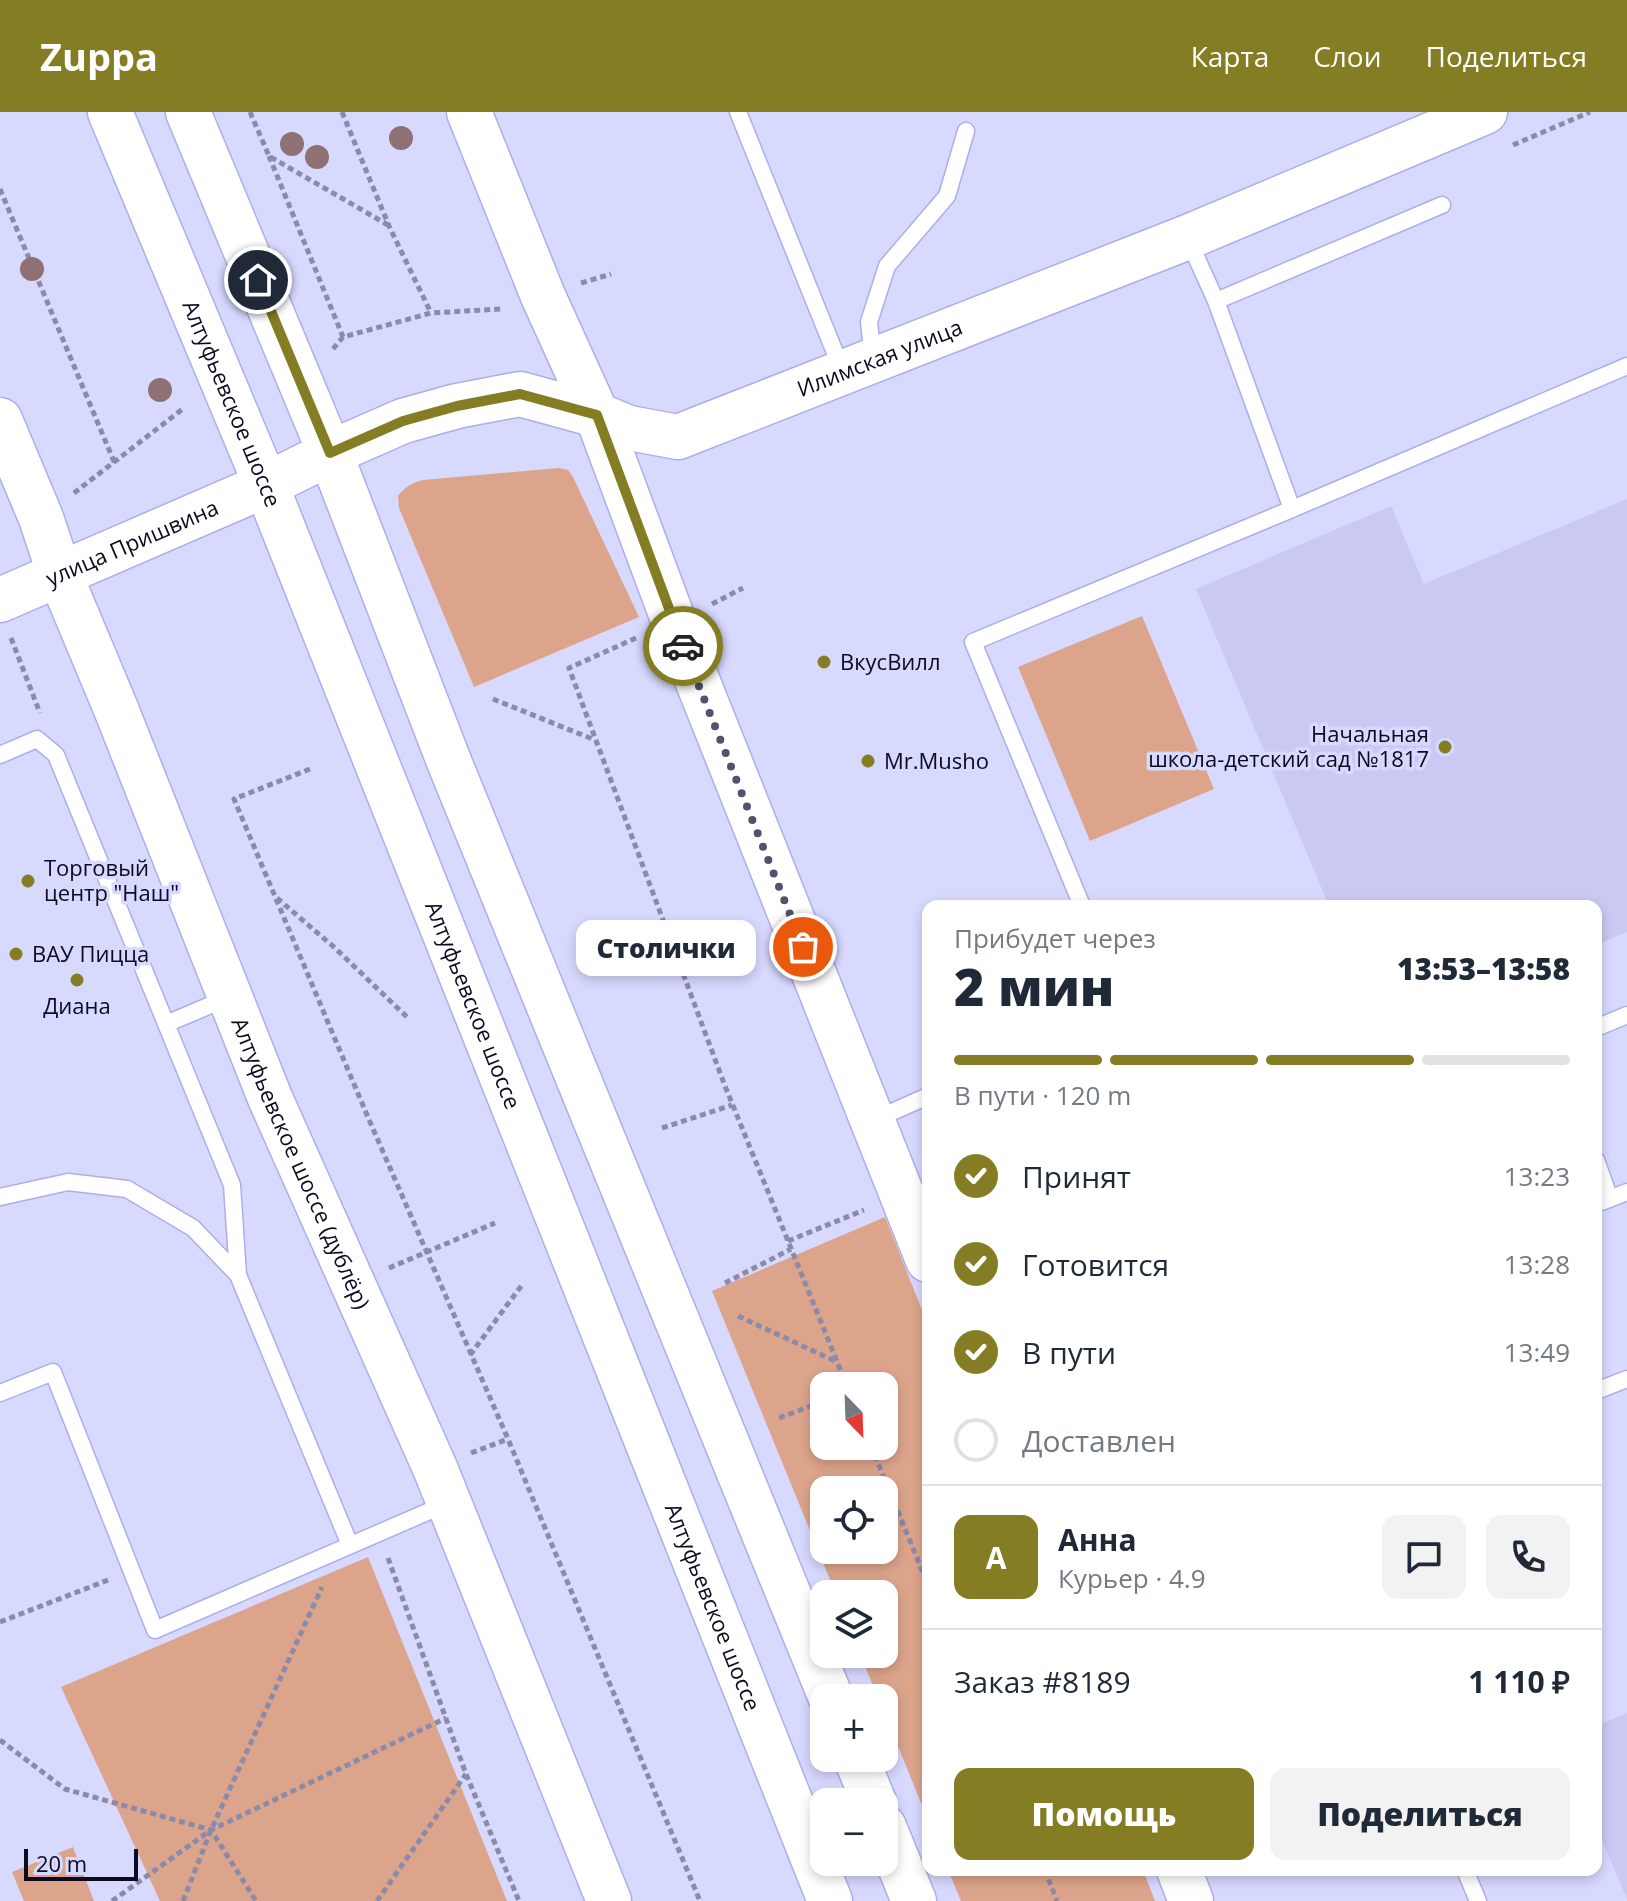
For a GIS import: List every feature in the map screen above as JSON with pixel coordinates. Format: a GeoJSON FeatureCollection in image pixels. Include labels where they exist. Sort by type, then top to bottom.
{"type":"FeatureCollection","features":[{"type":"Feature","properties":{"kind":"main road","name":"Алтуфьевское шоссе"},"geometry":{"type":"LineString","coordinates":[[110,112],[266,485],[830,1901]]}},
{"type":"Feature","properties":{"kind":"main road"},"geometry":{"type":"LineString","coordinates":[[188,112],[330,453],[448,759],[825,1684]]}},
{"type":"Feature","properties":{"kind":"main road"},"geometry":{"type":"LineString","coordinates":[[469,112],[543,296],[597,415],[674,622],[922,1245]]}},
{"type":"Feature","properties":{"kind":"main road","name":"Илимская улица"},"geometry":{"type":"LineString","coordinates":[[678,437],[1188,237],[1485,112]]}},
{"type":"Feature","properties":{"kind":"main road"},"geometry":{"type":"LineString","coordinates":[[266,485],[403,421],[457,406],[520,394],[597,415],[629,428],[678,437]]}},
{"type":"Feature","properties":{"kind":"main road","name":"Алтуфьевское шоссе (дублёр)"},"geometry":{"type":"LineString","coordinates":[[0,420],[16,473],[41,518],[60,575],[275,1108],[449,1503],[609,1901]]}},
{"type":"Feature","properties":{"kind":"main road"},"geometry":{"type":"LineString","coordinates":[[633,508],[645,464],[678,437]]}},
{"type":"Feature","properties":{"kind":"main road","name":"улица Пришвина"},"geometry":{"type":"LineString","coordinates":[[6,619],[60,575],[266,485]]}},
{"type":"Feature","properties":{"kind":"main road"},"geometry":{"type":"LineString","coordinates":[[898,1862],[914,1901]]}},
{"type":"Feature","properties":{"kind":"main road"},"geometry":{"type":"LineString","coordinates":[[1181,1876],[1191,1901]]}},
{"type":"Feature","properties":{"kind":"lane"},"geometry":{"type":"LineString","coordinates":[[738,112],[858,366]]}},
{"type":"Feature","properties":{"kind":"lane"},"geometry":{"type":"LineString","coordinates":[[858,366],[887,266],[947,196],[966,131]]}},
{"type":"Feature","properties":{"kind":"lane"},"geometry":{"type":"LineString","coordinates":[[1216,301],[1442,205]]}},
{"type":"Feature","properties":{"kind":"lane"},"geometry":{"type":"LineString","coordinates":[[1188,237],[1216,301],[1292,509]]}},
{"type":"Feature","properties":{"kind":"lane"},"geometry":{"type":"LineString","coordinates":[[1080,900],[973,642],[1627,366]]}},
{"type":"Feature","properties":{"kind":"lane"},"geometry":{"type":"LineString","coordinates":[[0,755],[37,739],[56,755],[232,1185],[238,1275],[344,1548]]}},
{"type":"Feature","properties":{"kind":"lane"},"geometry":{"type":"LineString","coordinates":[[166,1024],[230,997]]}},
{"type":"Feature","properties":{"kind":"lane"},"geometry":{"type":"LineString","coordinates":[[1602,1025],[1627,1015]]}},
{"type":"Feature","properties":{"kind":"lane"},"geometry":{"type":"LineString","coordinates":[[871,1121],[922,1099]]}},
{"type":"Feature","properties":{"kind":"lane"},"geometry":{"type":"LineString","coordinates":[[0,1197],[68,1182],[127,1189],[193,1228],[238,1275]]}},
{"type":"Feature","properties":{"kind":"lane"},"geometry":{"type":"LineString","coordinates":[[1603,1202],[1627,1192]]}},
{"type":"Feature","properties":{"kind":"lane"},"geometry":{"type":"LineString","coordinates":[[0,1393],[53,1372],[155,1630],[449,1503]]}},
{"type":"Feature","properties":{"kind":"lane"},"geometry":{"type":"LineString","coordinates":[[1602,1389],[1627,1379]]}},
{"type":"Feature","properties":{"kind":"lane"},"geometry":{"type":"LineString","coordinates":[[1468,1876],[1478,1901]]}},
{"type":"Feature","properties":{"kind":"path"},"geometry":{"type":"LineString","coordinates":[[250,112],[343,337]]}},
{"type":"Feature","properties":{"kind":"path"},"geometry":{"type":"LineString","coordinates":[[342,112],[389,226],[431,313]]}},
{"type":"Feature","properties":{"kind":"path"},"geometry":{"type":"LineString","coordinates":[[269,156],[389,226]]}},
{"type":"Feature","properties":{"kind":"path"},"geometry":{"type":"LineString","coordinates":[[0,189],[115,464]]}},
{"type":"Feature","properties":{"kind":"path"},"geometry":{"type":"LineString","coordinates":[[574,285],[611,274]]}},
{"type":"Feature","properties":{"kind":"path"},"geometry":{"type":"LineString","coordinates":[[333,349],[343,337],[431,313],[501,309]]}},
{"type":"Feature","properties":{"kind":"path"},"geometry":{"type":"LineString","coordinates":[[41,518],[184,408]]}},
{"type":"Feature","properties":{"kind":"path"},"geometry":{"type":"LineString","coordinates":[[704,608],[743,588]]}},
{"type":"Feature","properties":{"kind":"path"},"geometry":{"type":"LineString","coordinates":[[6,619],[56,755]]}},
{"type":"Feature","properties":{"kind":"path"},"geometry":{"type":"LineString","coordinates":[[636,638],[569,668],[732,1105],[841,1372]]}},
{"type":"Feature","properties":{"kind":"path"},"geometry":{"type":"LineString","coordinates":[[493,699],[596,741]]}},
{"type":"Feature","properties":{"kind":"path"},"geometry":{"type":"LineString","coordinates":[[310,769],[234,799],[508,1439],[700,1901]]}},
{"type":"Feature","properties":{"kind":"path"},"geometry":{"type":"LineString","coordinates":[[276,897],[408,1018]]}},
{"type":"Feature","properties":{"kind":"path"},"geometry":{"type":"LineString","coordinates":[[662,1128],[732,1105]]}},
{"type":"Feature","properties":{"kind":"path"},"geometry":{"type":"LineString","coordinates":[[788,1241],[865,1210]]}},
{"type":"Feature","properties":{"kind":"path"},"geometry":{"type":"LineString","coordinates":[[353,1283],[495,1223]]}},
{"type":"Feature","properties":{"kind":"path"},"geometry":{"type":"LineString","coordinates":[[725,1283],[791,1249]]}},
{"type":"Feature","properties":{"kind":"path"},"geometry":{"type":"LineString","coordinates":[[470,1355],[522,1285]]}},
{"type":"Feature","properties":{"kind":"path"},"geometry":{"type":"LineString","coordinates":[[738,1316],[836,1361]]}},
{"type":"Feature","properties":{"kind":"path"},"geometry":{"type":"LineString","coordinates":[[779,1418],[810,1406]]}},
{"type":"Feature","properties":{"kind":"path"},"geometry":{"type":"LineString","coordinates":[[877,1460],[922,1570]]}},
{"type":"Feature","properties":{"kind":"path"},"geometry":{"type":"LineString","coordinates":[[379,1533],[466,1774],[519,1901]]}},
{"type":"Feature","properties":{"kind":"path"},"geometry":{"type":"LineString","coordinates":[[183,1901],[211,1830],[344,1548]]}},
{"type":"Feature","properties":{"kind":"path"},"geometry":{"type":"LineString","coordinates":[[0,1622],[131,1570]]}},
{"type":"Feature","properties":{"kind":"path"},"geometry":{"type":"LineString","coordinates":[[112,1901],[211,1830],[446,1718]]}},
{"type":"Feature","properties":{"kind":"path"},"geometry":{"type":"LineString","coordinates":[[0,1740],[65,1789],[211,1830],[256,1901]]}},
{"type":"Feature","properties":{"kind":"path"},"geometry":{"type":"LineString","coordinates":[[377,1901],[466,1774]]}},
{"type":"Feature","properties":{"kind":"path"},"geometry":{"type":"LineString","coordinates":[[1047,1876],[1057,1901]]}},
{"type":"Feature","properties":{"kind":"shaded area"},"geometry":{"type":"Polygon","coordinates":[[[559,468],[568,470],[573,477],[639,617],[474,687],[399,508],[398,496],[415,482],[423,480],[559,468]]]}},
{"type":"Feature","properties":{"kind":"shaded area","name":"Начальная школа-детский сад №1817"},"geometry":{"type":"Polygon","coordinates":[[[1627,499],[1627,932],[1602,942],[1602,900],[1326,900],[1196,589],[1391,506],[1424,584],[1627,499]]]}},
{"type":"Feature","properties":{"kind":"shaded area"},"geometry":{"type":"Polygon","coordinates":[[[1142,616],[1214,789],[1090,841],[1018,667],[1142,616]]]}},
{"type":"Feature","properties":{"kind":"shaded area"},"geometry":{"type":"Polygon","coordinates":[[[885,1217],[922,1310],[922,1805],[898,1746],[898,1684],[872,1684],[866,1668],[898,1668],[898,1580],[830,1580],[824,1564],[898,1564],[898,1476],[810,1476],[810,1530],[712,1291],[885,1217]]]}},
{"type":"Feature","properties":{"kind":"shaded area"},"geometry":{"type":"Polygon","coordinates":[[[368,1557],[507,1901],[160,1901],[61,1687],[368,1557]]]}},
{"type":"Feature","properties":{"kind":"shaded area"},"geometry":{"type":"Polygon","coordinates":[[[1627,1713],[1627,1899],[1602,1840],[1602,1723],[1627,1713]]]}},
{"type":"Feature","properties":{"kind":"shaded area"},"geometry":{"type":"Polygon","coordinates":[[[73,1847],[94,1901],[24,1901],[12,1872],[73,1847]]]}},
{"type":"Feature","properties":{"kind":"shaded area"},"geometry":{"type":"Polygon","coordinates":[[[951,1876],[1145,1876],[1155,1901],[961,1901],[951,1876]]]}},
{"type":"Feature","properties":{"kind":"way so far"},"geometry":{"type":"LineString","coordinates":[[683,646],[803,947]]}},
{"type":"Feature","properties":{"kind":"place","name":"ВкусВилл"},"geometry":{"type":"Point","coordinates":[824,662]}},
{"type":"Feature","properties":{"kind":"place","name":"Начальная школа-детский сад №1817"},"geometry":{"type":"Point","coordinates":[1445,747]}},
{"type":"Feature","properties":{"kind":"place","name":"Mr.Musho"},"geometry":{"type":"Point","coordinates":[868,761]}},
{"type":"Feature","properties":{"kind":"place","name":"Торговый центр \"Наш\""},"geometry":{"type":"Point","coordinates":[28,881]}},
{"type":"Feature","properties":{"kind":"place","name":"Столички"},"geometry":{"type":"Point","coordinates":[803,947]}},
{"type":"Feature","properties":{"kind":"place","name":"ВАУ Пицца"},"geometry":{"type":"Point","coordinates":[16,954]}},
{"type":"Feature","properties":{"kind":"place","name":"Диана"},"geometry":{"type":"Point","coordinates":[77,980]}},
{"type":"Feature","properties":{"kind":"route"},"geometry":{"type":"LineString","coordinates":[[258,280],[330,453],[403,421],[457,406],[520,394],[597,415],[683,646]]}}]}
